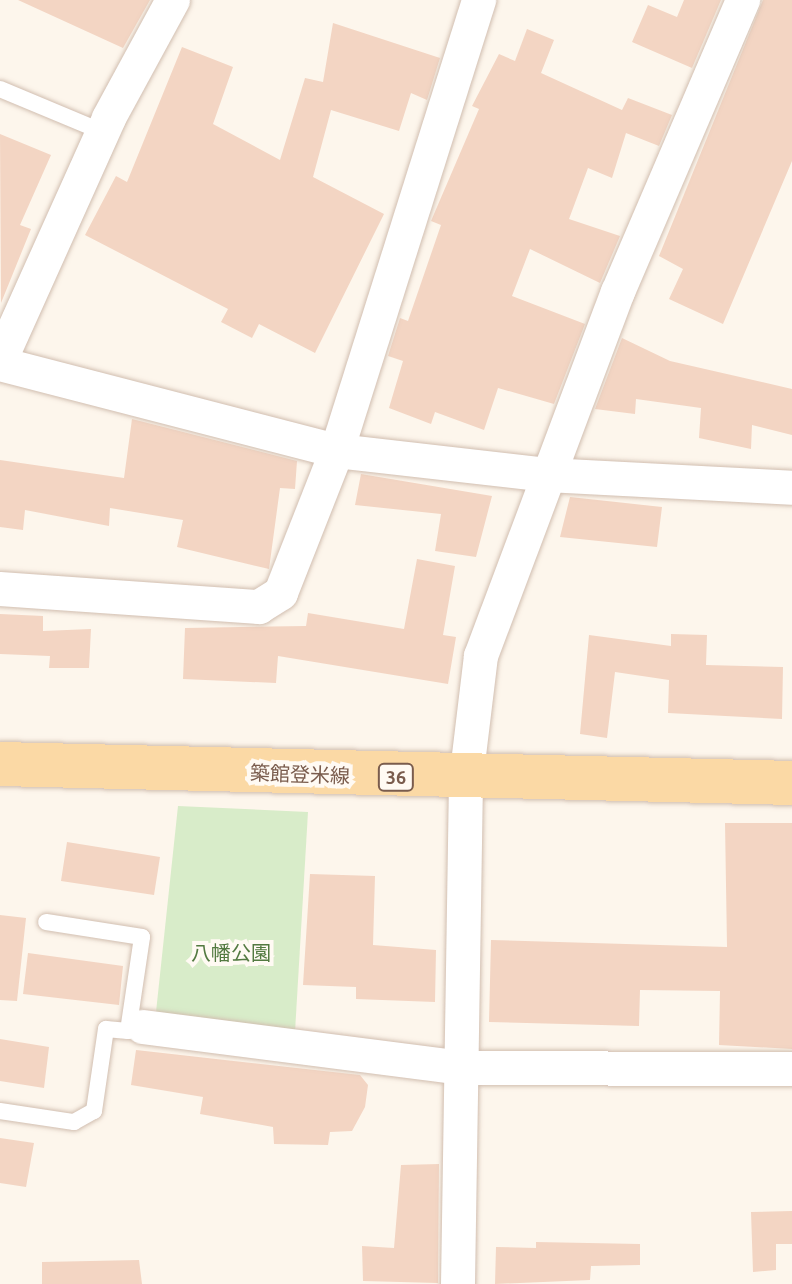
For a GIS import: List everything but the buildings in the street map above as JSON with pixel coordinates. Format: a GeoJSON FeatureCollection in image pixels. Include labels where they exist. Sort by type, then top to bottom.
{"type":"FeatureCollection","features":[{"type":"Feature","properties":{"kind":"main road","name":"築館登米線"},"geometry":{"type":"LineString","coordinates":[[0,764],[466,780],[792,783]]}},
{"type":"Feature","properties":{"kind":"street"},"geometry":{"type":"LineString","coordinates":[[173,0],[103,132],[0,362],[337,451],[547,475],[792,488]]}},
{"type":"Feature","properties":{"kind":"street"},"geometry":{"type":"LineString","coordinates":[[0,589],[259,607],[281,593],[337,451],[479,0]]}},
{"type":"Feature","properties":{"kind":"street"},"geometry":{"type":"LineString","coordinates":[[458,1284],[464,1068],[466,780],[491,616],[743,0]]}},
{"type":"Feature","properties":{"kind":"street"},"geometry":{"type":"LineString","coordinates":[[136,1026],[464,1068],[792,1069]]}},
{"type":"Feature","properties":{"kind":"lane"},"geometry":{"type":"LineString","coordinates":[[0,89],[103,132]]}},
{"type":"Feature","properties":{"kind":"lane"},"geometry":{"type":"LineString","coordinates":[[0,1111],[74,1122],[94,1111],[106,1029],[136,1026],[142,937],[46,922]]}},
{"type":"Feature","properties":{"kind":"green space","name":"八幡公園"},"geometry":{"type":"Polygon","coordinates":[[[178,806],[308,812],[295,1032],[156,1012],[178,806]]]}}]}
